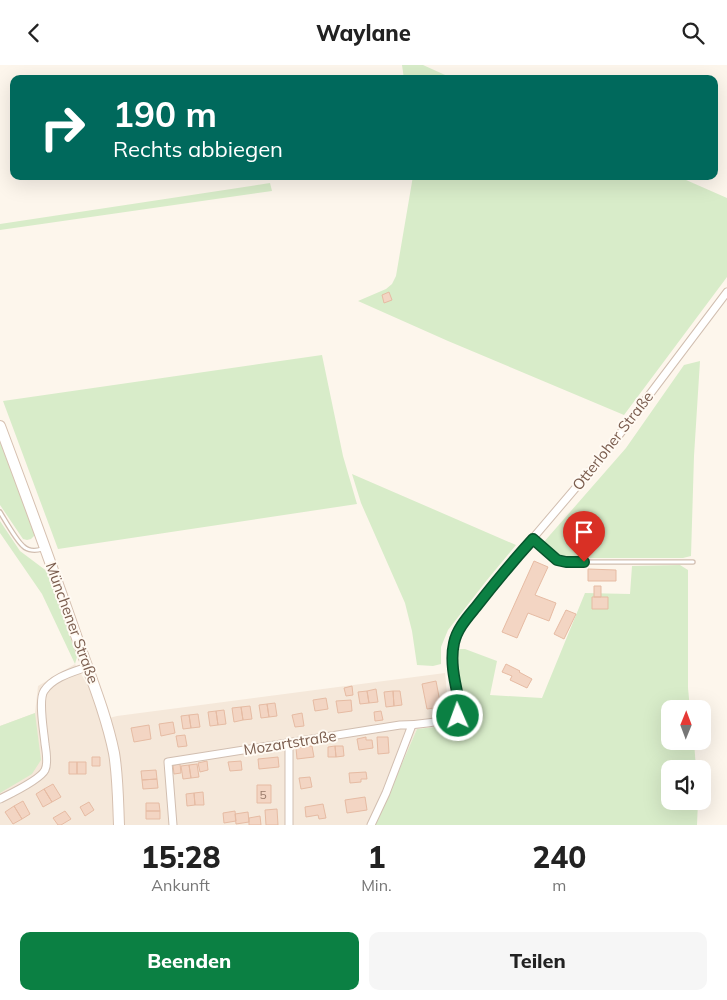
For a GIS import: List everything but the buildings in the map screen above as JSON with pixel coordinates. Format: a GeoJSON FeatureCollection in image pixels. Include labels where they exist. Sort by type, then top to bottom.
{"type":"FeatureCollection","features":[{"type":"Feature","properties":{"kind":"main road","name":"Münchener Straße"},"geometry":{"type":"LineString","coordinates":[[0,426],[105,719],[114,754],[119,825]]}},
{"type":"Feature","properties":{"kind":"street","name":"Otterloher Straße"},"geometry":{"type":"LineString","coordinates":[[412,725],[458,716],[461,711],[452,656],[454,642],[459,629],[488,591],[607,451],[727,292]]}},
{"type":"Feature","properties":{"kind":"street"},"geometry":{"type":"LineString","coordinates":[[0,799],[38,778],[45,770],[46,756],[42,717],[43,692],[51,683],[87,667]]}},
{"type":"Feature","properties":{"kind":"street","name":"Mozartstraße"},"geometry":{"type":"LineString","coordinates":[[173,825],[168,762],[400,725],[412,725]]}},
{"type":"Feature","properties":{"kind":"street"},"geometry":{"type":"LineString","coordinates":[[371,825],[386,793],[412,725]]}},
{"type":"Feature","properties":{"kind":"street"},"geometry":{"type":"LineString","coordinates":[[289,743],[289,825]]}},
{"type":"Feature","properties":{"kind":"lane"},"geometry":{"type":"LineString","coordinates":[[0,512],[23,547],[37,551],[45,548]]}},
{"type":"Feature","properties":{"kind":"lane"},"geometry":{"type":"LineString","coordinates":[[533,539],[557,560],[566,562],[693,562]]}},
{"type":"Feature","properties":{"kind":"shaded area"},"geometry":{"type":"Polygon","coordinates":[[[75,664],[90,689],[101,720],[117,716],[445,673],[450,723],[417,729],[375,825],[0,825],[0,726],[35,713],[38,686],[75,664]]]}},
{"type":"Feature","properties":{"kind":"green space"},"geometry":{"type":"Polygon","coordinates":[[[402,65],[423,65],[445,75],[403,75],[402,65]]]}},
{"type":"Feature","properties":{"kind":"green space"},"geometry":{"type":"Polygon","coordinates":[[[412,180],[686,180],[727,198],[727,277],[624,415],[358,301],[386,289],[392,284],[396,276],[412,180]]]}},
{"type":"Feature","properties":{"kind":"green space"},"geometry":{"type":"Polygon","coordinates":[[[270,183],[272,191],[0,230],[0,224],[270,183]]]}},
{"type":"Feature","properties":{"kind":"green space"},"geometry":{"type":"Polygon","coordinates":[[[322,355],[343,456],[357,504],[58,549],[3,401],[322,355]]]}},
{"type":"Feature","properties":{"kind":"green space"},"geometry":{"type":"Polygon","coordinates":[[[700,361],[694,456],[691,556],[683,558],[562,558],[556,555],[543,543],[626,448],[684,365],[700,361]]]}},
{"type":"Feature","properties":{"kind":"green space"},"geometry":{"type":"Polygon","coordinates":[[[0,441],[35,535],[31,539],[23,539],[0,505],[0,441]]]}},
{"type":"Feature","properties":{"kind":"green space"},"geometry":{"type":"Polygon","coordinates":[[[352,474],[516,545],[448,630],[441,647],[441,664],[433,666],[417,665],[412,631],[405,603],[361,503],[352,474]]]}},
{"type":"Feature","properties":{"kind":"green space"},"geometry":{"type":"Polygon","coordinates":[[[0,521],[20,551],[48,572],[77,657],[75,664],[42,594],[0,533],[0,521]]]}},
{"type":"Feature","properties":{"kind":"green space"},"geometry":{"type":"Polygon","coordinates":[[[680,565],[688,570],[689,700],[661,700],[661,750],[695,750],[695,760],[661,760],[661,810],[698,810],[697,825],[375,825],[417,729],[461,724],[470,718],[460,684],[457,649],[465,649],[497,661],[490,695],[542,698],[585,593],[630,594],[632,566],[680,565]]]}},
{"type":"Feature","properties":{"kind":"green space"},"geometry":{"type":"Polygon","coordinates":[[[35,713],[41,760],[32,774],[0,793],[0,726],[35,713]]]}},
{"type":"Feature","properties":{"kind":"route"},"geometry":{"type":"LineString","coordinates":[[458,716],[461,711],[453,668],[454,642],[459,629],[488,591],[533,539],[557,560],[584,562]]}}]}
